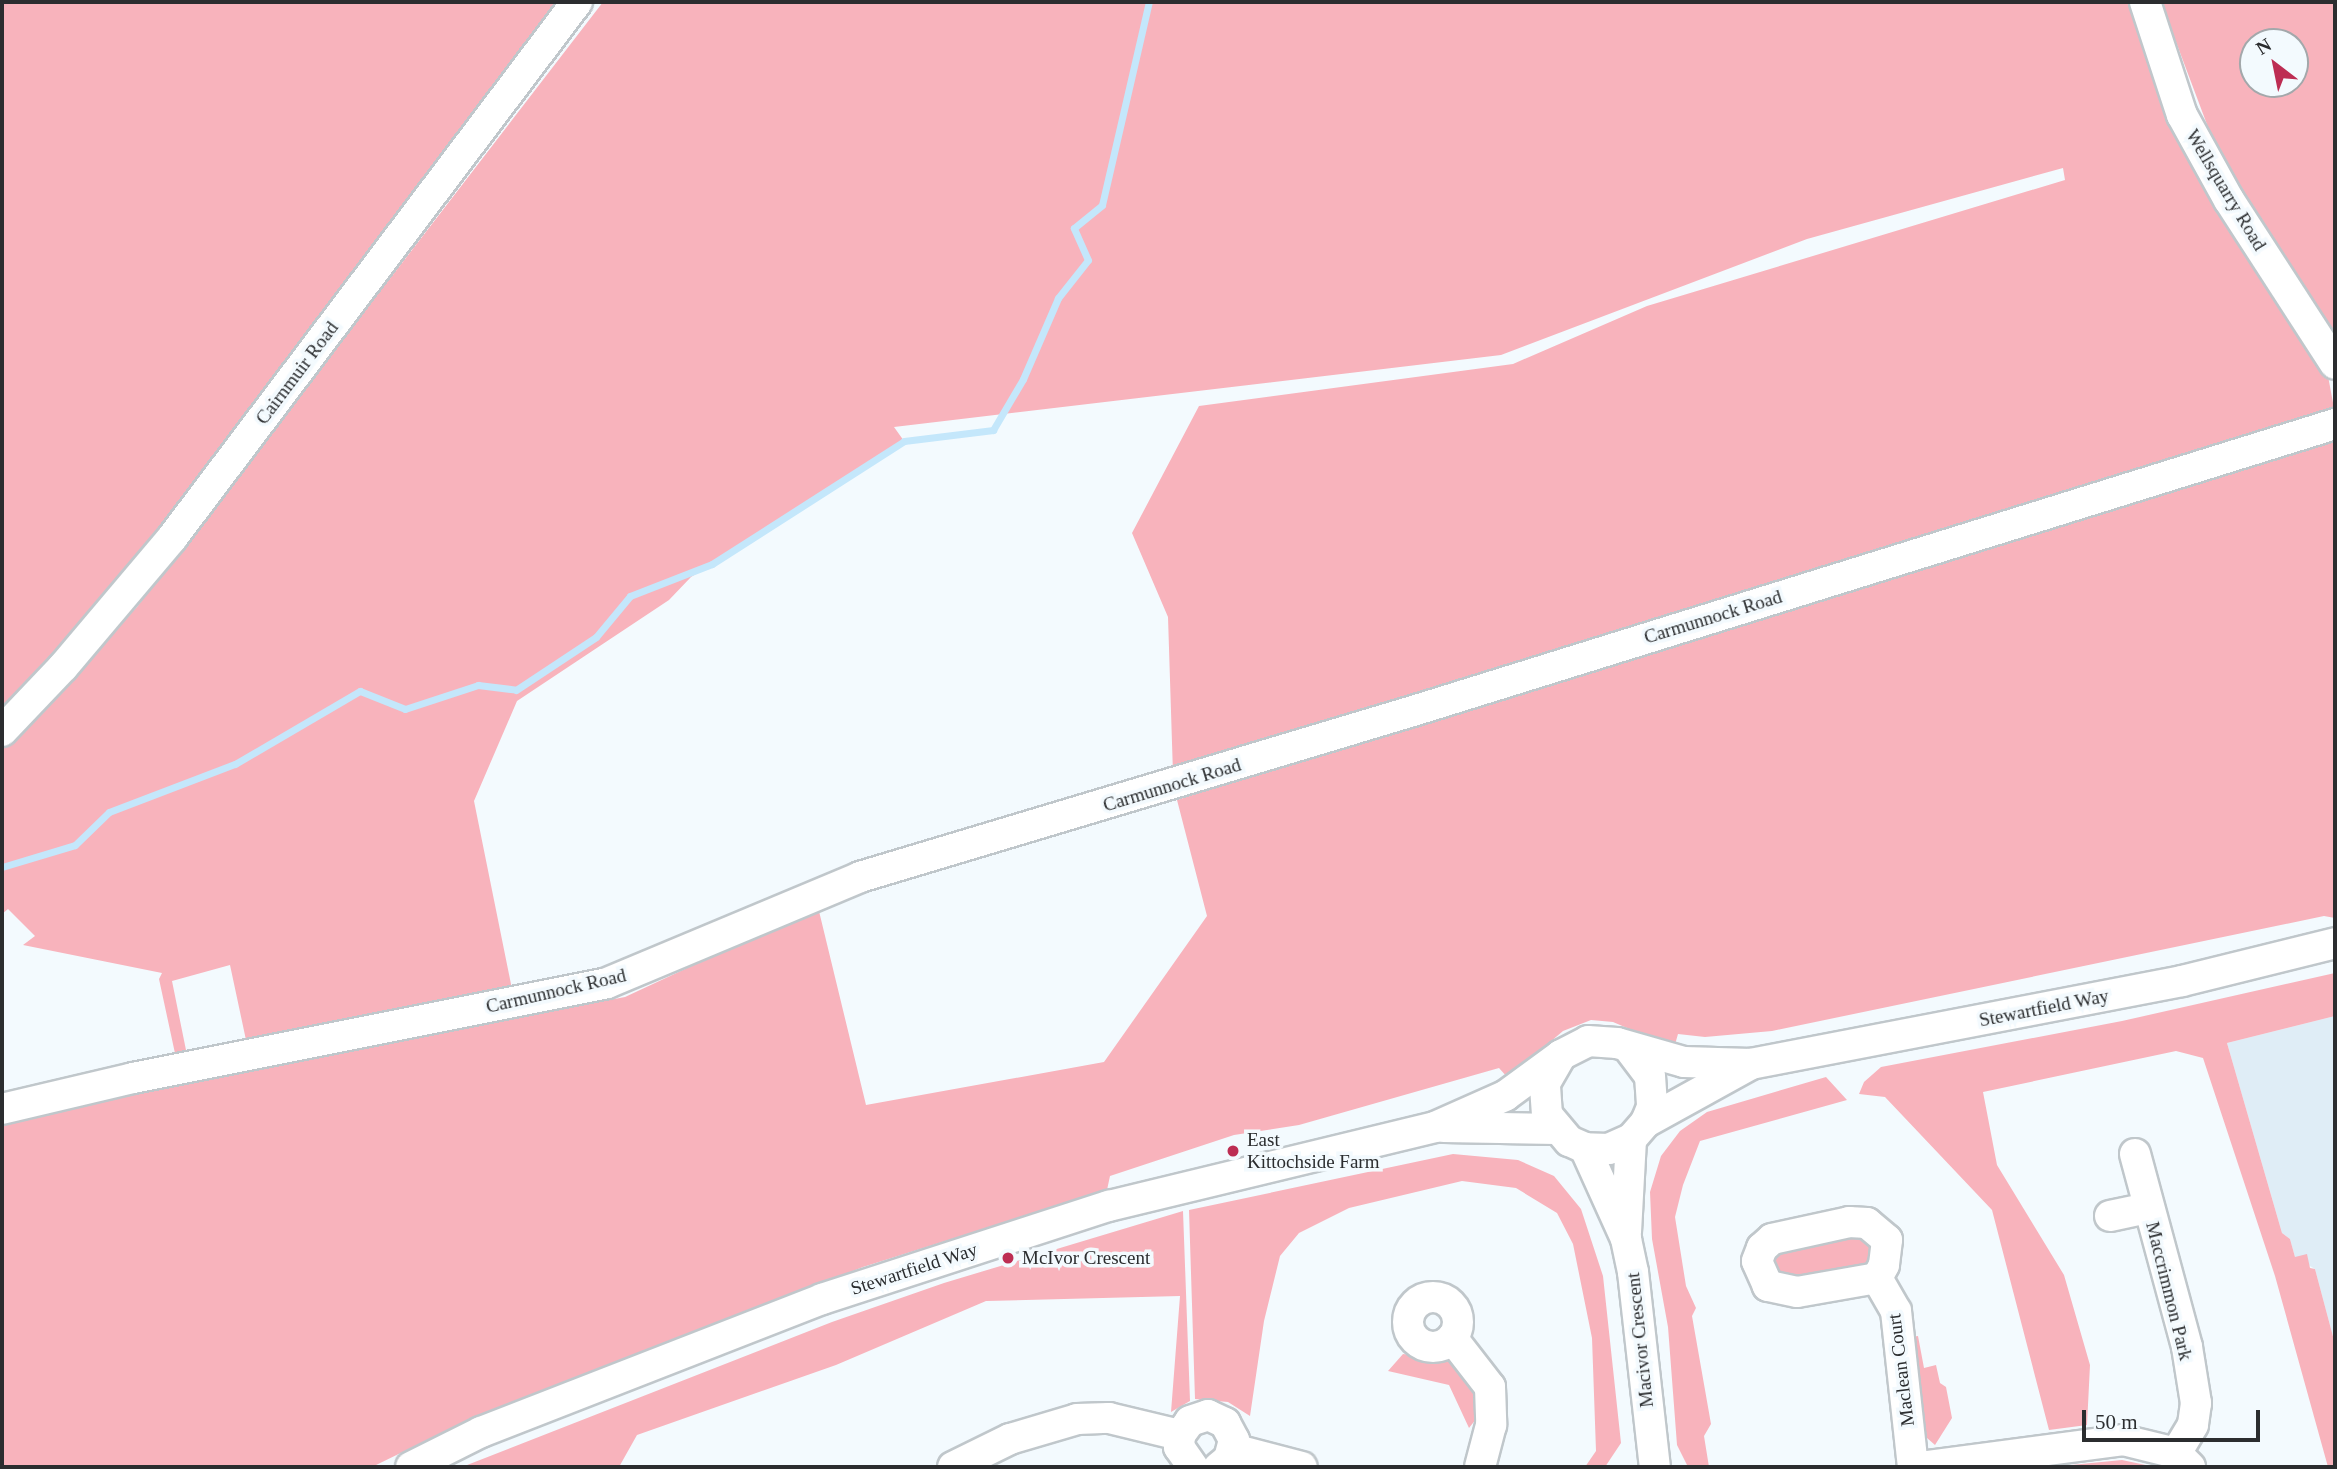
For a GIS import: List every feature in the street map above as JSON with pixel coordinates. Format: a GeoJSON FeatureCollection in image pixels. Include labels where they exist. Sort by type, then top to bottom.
{"type":"FeatureCollection","features":[{"type":"Feature","properties":{"kind":"street","name":"Cairnmuir Road"},"geometry":{"type":"LineString","coordinates":[[2,731],[63,667],[172,538],[577,2]]}},
{"type":"Feature","properties":{"kind":"street","name":"Wellsquarry Road"},"geometry":{"type":"LineString","coordinates":[[2145,2],[2182,115],[2229,200],[2335,364]]}},
{"type":"Feature","properties":{"kind":"street","name":"Carmunnock Road"},"geometry":{"type":"LineString","coordinates":[[2,1109],[133,1078],[607,983],[860,877],[1400,715],[2335,424]]}},
{"type":"Feature","properties":{"kind":"street","name":"Stewartfield Way"},"geometry":{"type":"LineString","coordinates":[[1631,1051],[1684,1062],[1751,1064],[2182,981],[2335,943]]}},
{"type":"Feature","properties":{"kind":"street"},"geometry":{"type":"LineString","coordinates":[[1588,1041],[1617,1043],[1631,1051],[1650,1076],[1653,1099],[1639,1131],[1609,1149],[1585,1148],[1556,1129],[1547,1115],[1545,1083],[1561,1055],[1588,1041]]}},
{"type":"Feature","properties":{"kind":"street","name":"Stewartfield Way"},"geometry":{"type":"LineString","coordinates":[[411,1467],[481,1432],[822,1299],[1109,1206],[1435,1127],[1505,1096],[1561,1055]]}},
{"type":"Feature","properties":{"kind":"street","name":"Stewartfield Way"},"geometry":{"type":"LineString","coordinates":[[1639,1131],[1751,1064]]}},
{"type":"Feature","properties":{"kind":"street","name":"Stewartfield Way"},"geometry":{"type":"LineString","coordinates":[[1435,1127],[1556,1129]]}},
{"type":"Feature","properties":{"kind":"street","name":"Macivor Crescent"},"geometry":{"type":"LineString","coordinates":[[1626,1239],[1639,1131]]}},
{"type":"Feature","properties":{"kind":"street","name":"Macivor Crescent"},"geometry":{"type":"LineString","coordinates":[[1585,1148],[1626,1239],[1647,1368],[1648,1458]]}},
{"type":"Feature","properties":{"kind":"street","name":"Maccrimmon Park"},"geometry":{"type":"LineString","coordinates":[[2136,1154],[2147,1208],[2187,1347],[2196,1403],[2183,1460]]}},
{"type":"Feature","properties":{"kind":"street","name":"Maccrimmon Park"},"geometry":{"type":"LineString","coordinates":[[2110,1216],[2147,1208]]}},
{"type":"Feature","properties":{"kind":"street","name":"Maclean Court"},"geometry":{"type":"LineString","coordinates":[[1877,1278],[1896,1311],[1913,1467]]}},
{"type":"Feature","properties":{"kind":"street"},"geometry":{"type":"LineString","coordinates":[[1452,1338],[1490,1387],[1491,1425],[1480,1467]]}},
{"type":"Feature","properties":{"kind":"street"},"geometry":{"type":"LineString","coordinates":[[1193,1467],[1179,1447],[1180,1435],[1198,1417],[1217,1418],[1231,1431],[1226,1458],[1302,1467]]}},
{"type":"Feature","properties":{"kind":"street"},"geometry":{"type":"LineString","coordinates":[[953,1467],[1022,1434],[1077,1419],[1109,1418],[1180,1435]]}},
{"type":"Feature","properties":{"kind":"street"},"geometry":{"type":"LineString","coordinates":[[1919,1467],[2123,1440],[2183,1460]]}},
{"type":"Feature","properties":{"kind":"shaded area"},"geometry":{"type":"Polygon","coordinates":[[[2,2],[564,2],[107,604],[2,712],[2,2]]]}},
{"type":"Feature","properties":{"kind":"shaded area"},"geometry":{"type":"Polygon","coordinates":[[[603,2],[2135,2],[2328,376],[2334,408],[1173,774],[1168,617],[1132,533],[1199,406],[1513,364],[1647,306],[2065,180],[2063,168],[1807,239],[1501,355],[894,427],[904,441],[691,577],[669,600],[517,701],[474,801],[513,994],[246,1040],[230,965],[172,981],[187,1055],[176,1058],[159,979],[162,973],[23,945],[35,936],[8,909],[2,914],[2,749],[137,607],[603,2]]]}},
{"type":"Feature","properties":{"kind":"shaded area"},"geometry":{"type":"Polygon","coordinates":[[[2161,2],[2335,2],[2335,338],[2223,167],[2161,2]]]}},
{"type":"Feature","properties":{"kind":"shaded area"},"geometry":{"type":"Polygon","coordinates":[[[2335,438],[2335,918],[2324,916],[1772,1031],[1705,1037],[1678,1034],[1674,1048],[1613,1022],[1591,1020],[1563,1031],[1508,1078],[1499,1068],[1299,1125],[1234,1135],[1110,1176],[1107,1190],[863,1267],[462,1423],[372,1467],[2,1467],[2,1117],[625,997],[818,907],[866,1105],[1104,1062],[1207,916],[1177,800],[1747,618],[2335,438]]]}},
{"type":"Feature","properties":{"kind":"shaded area"},"geometry":{"type":"Polygon","coordinates":[[[2335,973],[2335,1016],[2227,1043],[2282,1233],[2290,1239],[2295,1257],[2307,1254],[2310,1268],[2315,1269],[2335,1344],[2335,1467],[2328,1467],[2275,1276],[2203,1058],[2176,1051],[1983,1092],[1997,1165],[2064,1275],[2090,1365],[2087,1425],[2049,1430],[1992,1210],[1885,1097],[1859,1094],[1864,1082],[1881,1067],[2122,1021],[2335,973]]]}},
{"type":"Feature","properties":{"kind":"shaded area"},"geometry":{"type":"Polygon","coordinates":[[[2335,1016],[2335,1344],[2315,1269],[2295,1257],[2290,1239],[2282,1233],[2227,1043],[2335,1016]]]}},
{"type":"Feature","properties":{"kind":"shaded area"},"geometry":{"type":"Polygon","coordinates":[[[1826,1077],[1847,1100],[1700,1141],[1683,1185],[1675,1217],[1686,1286],[1696,1308],[1692,1316],[1711,1424],[1704,1436],[1709,1467],[1688,1467],[1677,1445],[1668,1327],[1652,1239],[1650,1192],[1661,1156],[1680,1131],[1707,1112],[1826,1077]]]}},
{"type":"Feature","properties":{"kind":"shaded area"},"geometry":{"type":"Polygon","coordinates":[[[1453,1154],[1518,1160],[1554,1176],[1581,1209],[1603,1276],[1621,1443],[1605,1467],[1585,1467],[1596,1451],[1592,1338],[1573,1244],[1557,1213],[1516,1188],[1462,1181],[1349,1208],[1299,1233],[1280,1256],[1264,1321],[1250,1416],[1228,1402],[1195,1399],[1189,1210],[1453,1154]]]}},
{"type":"Feature","properties":{"kind":"shaded area"},"geometry":{"type":"Polygon","coordinates":[[[1183,1211],[1190,1401],[1171,1412],[1180,1296],[986,1301],[836,1365],[637,1435],[619,1467],[462,1467],[832,1322],[944,1283],[1183,1211]]]}},
{"type":"Feature","properties":{"kind":"shaded area"},"geometry":{"type":"Polygon","coordinates":[[[1859,1233],[1872,1242],[1871,1266],[1788,1282],[1772,1271],[1774,1252],[1859,1233]]]}},
{"type":"Feature","properties":{"kind":"shaded area"},"geometry":{"type":"Polygon","coordinates":[[[1918,1336],[1924,1368],[1936,1365],[1940,1383],[1946,1387],[1952,1418],[1935,1445],[1927,1438],[1911,1337],[1918,1336]]]}},
{"type":"Feature","properties":{"kind":"shaded area"},"geometry":{"type":"Polygon","coordinates":[[[1403,1354],[1456,1360],[1469,1367],[1484,1409],[1469,1428],[1449,1385],[1388,1371],[1403,1354]]]}},
{"type":"Feature","properties":{"kind":"shaded area"},"geometry":{"type":"Polygon","coordinates":[[[2122,1460],[2155,1467],[2051,1467],[2122,1460]]]}},
{"type":"Feature","properties":{"kind":"waterway"},"geometry":{"type":"LineString","coordinates":[[2,867],[75,845],[109,812],[235,764],[360,691],[405,709],[478,685],[516,690],[596,637],[630,596],[712,564],[904,441],[993,430],[1023,379],[1058,298],[1088,260],[1074,228],[1102,205],[1149,2]]}},
{"type":"Feature","properties":{"kind":"place","name":"East Kittochside Farm"},"geometry":{"type":"Point","coordinates":[1233,1151]}},
{"type":"Feature","properties":{"kind":"place","name":"McIvor Crescent"},"geometry":{"type":"Point","coordinates":[1008,1258]}}]}
